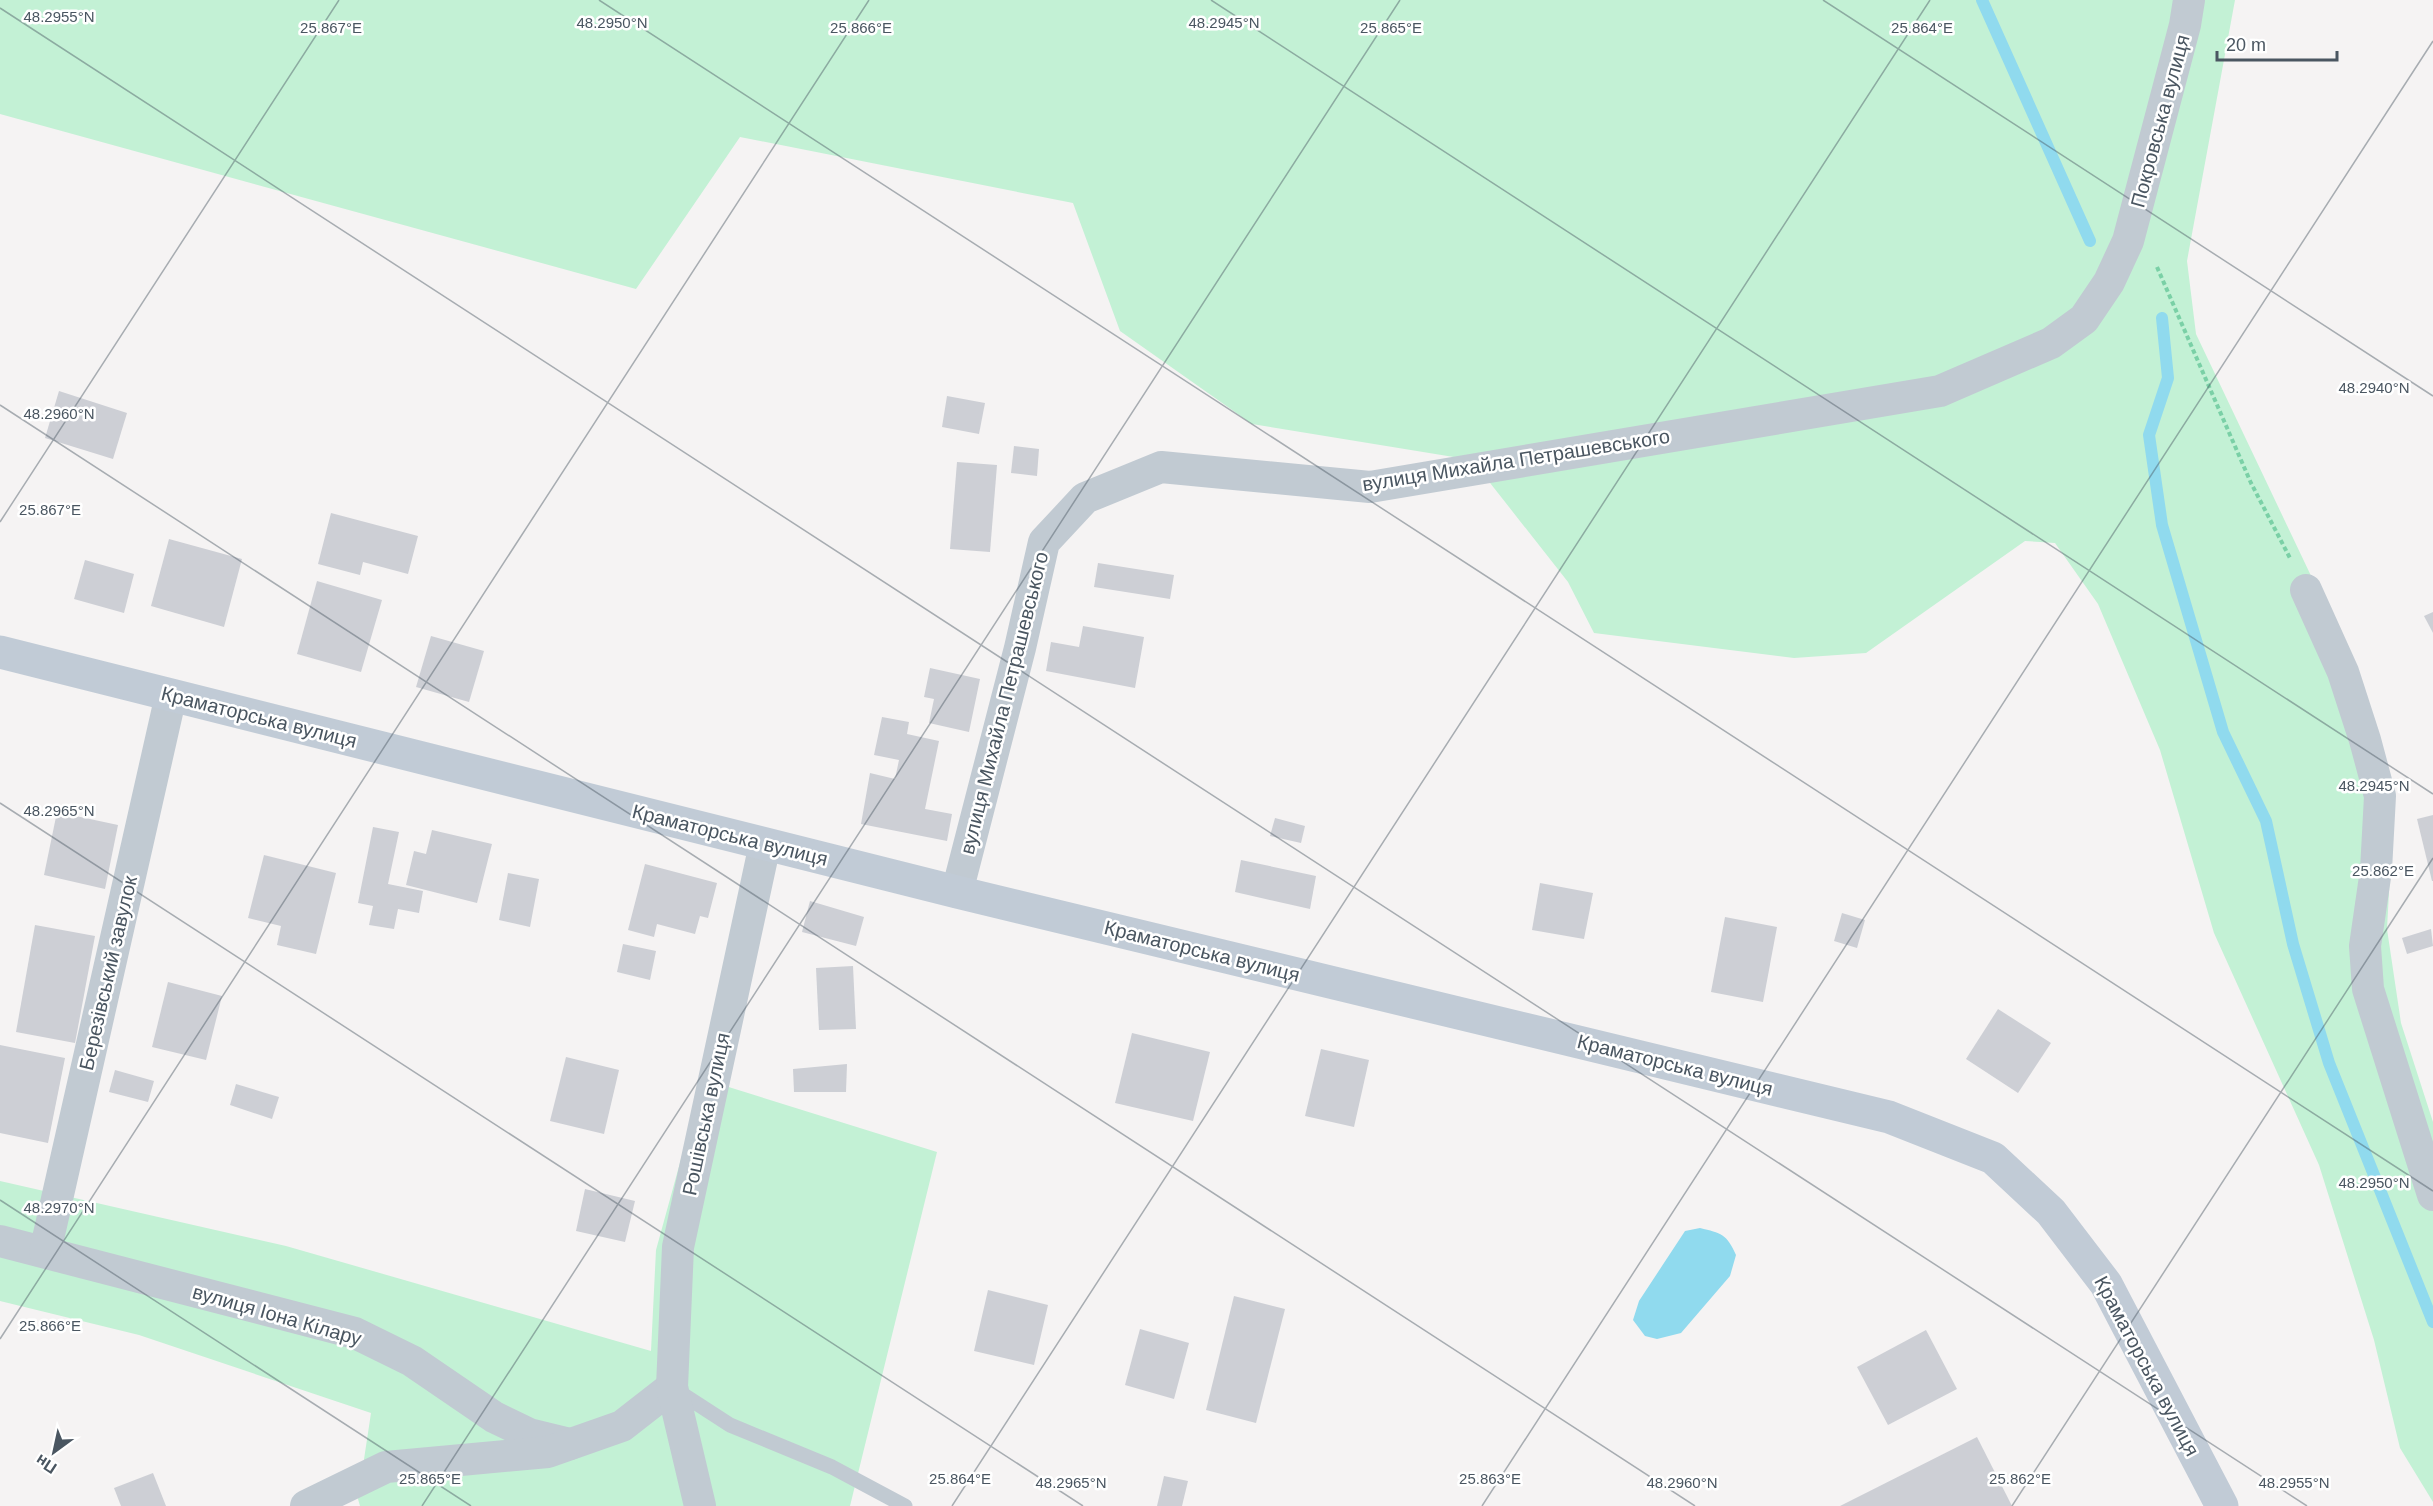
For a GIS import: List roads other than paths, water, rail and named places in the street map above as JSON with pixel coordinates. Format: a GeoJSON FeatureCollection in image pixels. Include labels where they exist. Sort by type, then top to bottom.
{"type":"FeatureCollection","features":[{"type":"Feature","properties":{"kind":"street","name":"Покровська вулиця"},"geometry":{"type":"LineString","coordinates":[[2128,241],[2185,25],[2189,0]]}},
{"type":"Feature","properties":{"kind":"street","name":"вулиця Михайла Петрашевського"},"geometry":{"type":"LineString","coordinates":[[957,892],[1020,648],[1044,542],[1085,498],[1161,467],[1370,487],[1940,391],[2051,343],[2084,319],[2109,282],[2128,241]]}},
{"type":"Feature","properties":{"kind":"street"},"geometry":{"type":"LineString","coordinates":[[2306,590],[2343,672],[2380,796],[2376,870],[2365,946],[2368,989],[2433,1195]]}},
{"type":"Feature","properties":{"kind":"street","name":"Краматорська вулиця"},"geometry":{"type":"LineString","coordinates":[[0,652],[957,892],[1889,1117],[1993,1158],[2051,1212],[2106,1284],[2222,1506]]}},
{"type":"Feature","properties":{"kind":"street","name":"Березівський завулок"},"geometry":{"type":"LineString","coordinates":[[45,1252],[171,695]]}},
{"type":"Feature","properties":{"kind":"street","name":"Рошівська вулиця"},"geometry":{"type":"LineString","coordinates":[[700,1506],[672,1388],[678,1246],[765,844]]}},
{"type":"Feature","properties":{"kind":"street","name":"вулиця Іона Кілару"},"geometry":{"type":"LineString","coordinates":[[0,1241],[355,1333],[412,1361],[494,1417],[529,1434],[570,1444]]}},
{"type":"Feature","properties":{"kind":"street"},"geometry":{"type":"LineString","coordinates":[[306,1506],[386,1467],[548,1452],[622,1426],[672,1388]]}},
{"type":"Feature","properties":{"kind":"lane"},"geometry":{"type":"LineString","coordinates":[[672,1388],[730,1425],[832,1467],[905,1506]]}},
{"type":"Feature","properties":{"kind":"water"},"geometry":{"type":"Polygon","coordinates":[[[1700,1228],[1718,1233],[1730,1243],[1736,1255],[1730,1276],[1681,1333],[1657,1339],[1645,1336],[1633,1320],[1639,1301],[1685,1231],[1700,1228]]]}},
{"type":"Feature","properties":{"kind":"waterway"},"geometry":{"type":"LineString","coordinates":[[1982,0],[2090,241]]}},
{"type":"Feature","properties":{"kind":"waterway"},"geometry":{"type":"LineString","coordinates":[[2162,318],[2168,378],[2149,435],[2162,525],[2223,732],[2266,821],[2293,944],[2329,1063],[2433,1322]]}}]}
